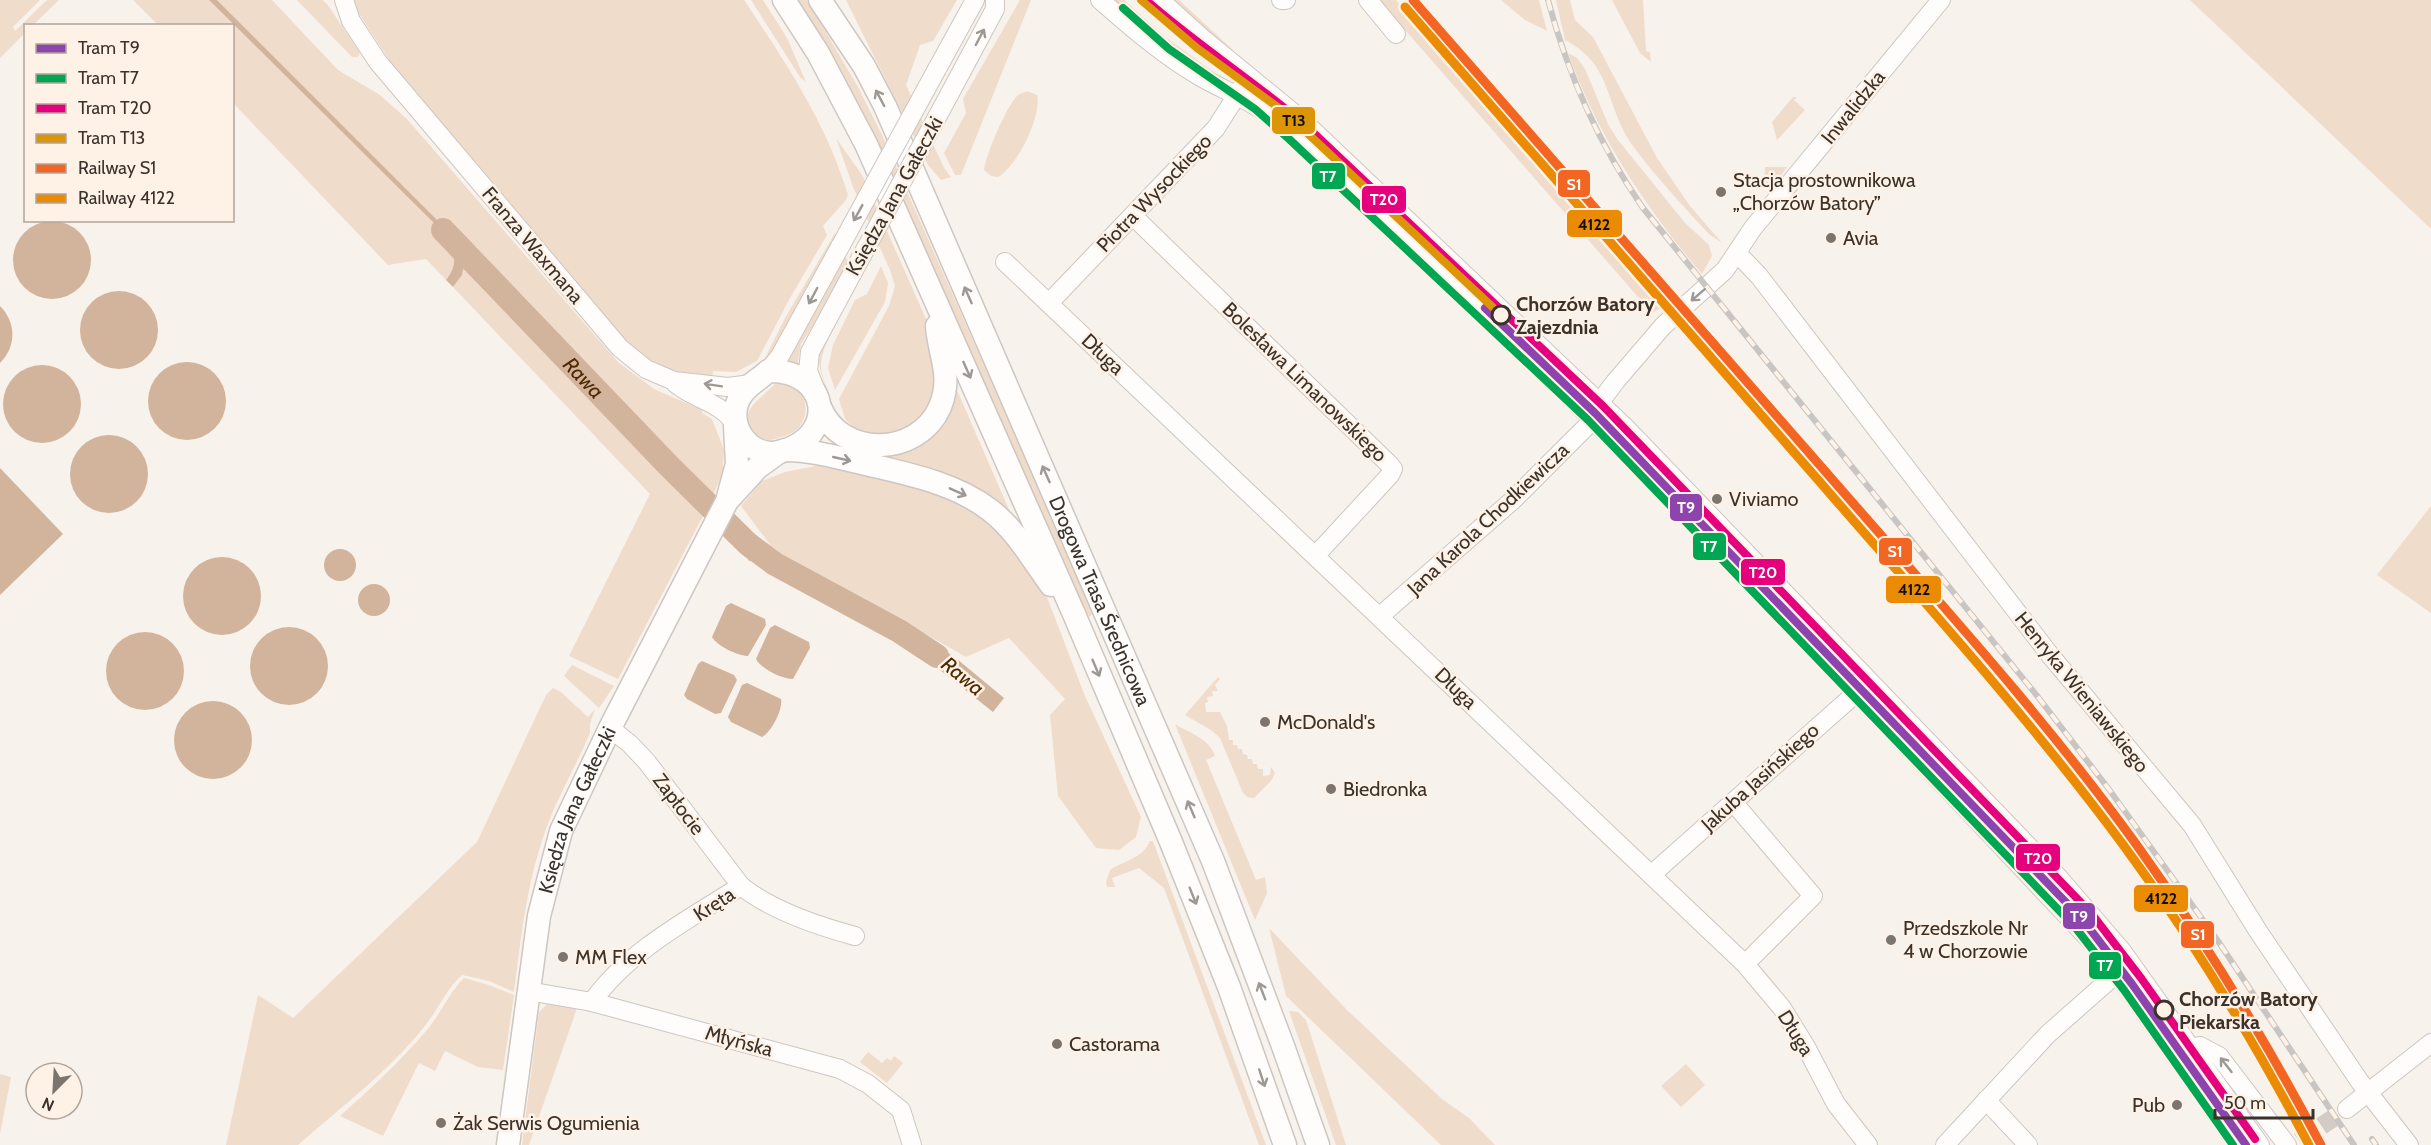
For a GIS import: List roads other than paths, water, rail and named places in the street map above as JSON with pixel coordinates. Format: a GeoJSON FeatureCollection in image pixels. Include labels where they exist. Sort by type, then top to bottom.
{"type":"FeatureCollection","features":[{"type":"Feature","properties":{"kind":"main road"},"geometry":{"type":"LineString","coordinates":[[777,0],[803,28]]}},
{"type":"Feature","properties":{"kind":"main road"},"geometry":{"type":"LineString","coordinates":[[784,0],[803,28]]}},
{"type":"Feature","properties":{"kind":"main road"},"geometry":{"type":"LineString","coordinates":[[820,0],[864,66]]}},
{"type":"Feature","properties":{"kind":"main road"},"geometry":{"type":"LineString","coordinates":[[837,0],[864,66]]}},
{"type":"Feature","properties":{"kind":"main road","name":"Drogowa Trasa Średnicowa"},"geometry":{"type":"LineString","coordinates":[[803,28],[866,144],[1074,614],[1171,842],[1225,977],[1255,1055],[1284,1145]]}},
{"type":"Feature","properties":{"kind":"main road","name":"Drogowa Trasa Średnicowa"},"geometry":{"type":"LineString","coordinates":[[864,66],[885,106],[1169,757],[1225,893],[1283,1046],[1317,1145]]}},
{"type":"Feature","properties":{"kind":"main road"},"geometry":{"type":"LineString","coordinates":[[935,297],[938,337],[943,354],[946,383],[940,406],[921,433],[893,444],[864,444],[838,433],[826,420],[818,400],[807,383],[796,376],[782,372],[760,378],[739,399],[735,411],[735,425],[743,438],[760,451],[813,452],[902,473],[953,489],[978,502],[1003,521],[1017,537],[1074,614]]}},
{"type":"Feature","properties":{"kind":"main road"},"geometry":{"type":"LineString","coordinates":[[782,451],[802,443],[811,435],[817,425],[818,400]]}},
{"type":"Feature","properties":{"kind":"main road","name":"Księdza Jana Gałeczki"},"geometry":{"type":"LineString","coordinates":[[508,1145],[539,916],[554,854],[572,806],[610,728],[727,501],[737,464],[735,425]]}},
{"type":"Feature","properties":{"kind":"main road","name":"Księdza Jana Gałeczki"},"geometry":{"type":"LineString","coordinates":[[727,501],[762,463],[782,451]]}},
{"type":"Feature","properties":{"kind":"street"},"geometry":{"type":"LineString","coordinates":[[329,0],[338,12],[351,21]]}},
{"type":"Feature","properties":{"kind":"street"},"geometry":{"type":"LineString","coordinates":[[344,0],[351,21]]}},
{"type":"Feature","properties":{"kind":"street"},"geometry":{"type":"LineString","coordinates":[[1100,0],[1128,25],[1199,76],[1216,93],[1225,113]]}},
{"type":"Feature","properties":{"kind":"street"},"geometry":{"type":"LineString","coordinates":[[1160,0],[1202,38],[1302,120],[1596,410],[1862,686],[2103,956],[2123,968],[2184,1052],[2260,1145]]}},
{"type":"Feature","properties":{"kind":"street"},"geometry":{"type":"LineString","coordinates":[[1281,0],[1286,0]]}},
{"type":"Feature","properties":{"kind":"street"},"geometry":{"type":"LineString","coordinates":[[1368,0],[1396,34]]}},
{"type":"Feature","properties":{"kind":"street","name":"Inwalidzka"},"geometry":{"type":"LineString","coordinates":[[1596,410],[1653,336],[1719,278],[1753,228],[1941,0]]}},
{"type":"Feature","properties":{"kind":"street","name":"Księdza Jana Gałeczki"},"geometry":{"type":"LineString","coordinates":[[818,400],[808,371],[810,352],[998,3]]}},
{"type":"Feature","properties":{"kind":"street","name":"Księdza Jana Gałeczki"},"geometry":{"type":"LineString","coordinates":[[760,378],[780,357],[971,5]]}},
{"type":"Feature","properties":{"kind":"street","name":"Franza Waxmana"},"geometry":{"type":"LineString","coordinates":[[351,21],[378,62],[404,94],[612,340],[646,369],[674,381],[728,387],[760,378]]}},
{"type":"Feature","properties":{"kind":"street","name":"Piotra Wysockiego"},"geometry":{"type":"LineString","coordinates":[[1049,303],[1216,128],[1245,82],[1246,74]]}},
{"type":"Feature","properties":{"kind":"street"},"geometry":{"type":"LineString","coordinates":[[1199,76],[1238,94],[1263,109],[1287,129],[1596,410]]}},
{"type":"Feature","properties":{"kind":"street","name":"Bolesława Limanowskiego"},"geometry":{"type":"LineString","coordinates":[[1133,216],[1393,469],[1316,555]]}},
{"type":"Feature","properties":{"kind":"street","name":"Henryka Wieniawskiego"},"geometry":{"type":"LineString","coordinates":[[1737,252],[1759,276],[2050,655],[2192,825],[2252,922],[2367,1093],[2409,1145]]}},
{"type":"Feature","properties":{"kind":"street","name":"Długa"},"geometry":{"type":"LineString","coordinates":[[1005,262],[1745,964],[1782,1008],[1836,1104],[1868,1145]]}},
{"type":"Feature","properties":{"kind":"street","name":"Franza Waxmana"},"geometry":{"type":"LineString","coordinates":[[674,381],[687,393],[720,407],[735,425]]}},
{"type":"Feature","properties":{"kind":"street","name":"Jana Karola Chodkiewicza"},"geometry":{"type":"LineString","coordinates":[[1380,616],[1513,500],[1587,426],[1596,410]]}},
{"type":"Feature","properties":{"kind":"street","name":"Jakuba Jasińskiego"},"geometry":{"type":"LineString","coordinates":[[1652,875],[1862,686]]}},
{"type":"Feature","properties":{"kind":"street","name":"Zapłocie"},"geometry":{"type":"LineString","coordinates":[[610,728],[647,762],[741,886]]}},
{"type":"Feature","properties":{"kind":"street"},"geometry":{"type":"LineString","coordinates":[[1732,802],[1813,896],[1745,964]]}},
{"type":"Feature","properties":{"kind":"street","name":"Kręta"},"geometry":{"type":"LineString","coordinates":[[592,1002],[605,984],[628,964],[666,935],[741,886],[752,895],[798,916],[826,928],[855,936]]}},
{"type":"Feature","properties":{"kind":"street"},"geometry":{"type":"LineString","coordinates":[[1945,1145],[2048,1034],[2123,968]]}},
{"type":"Feature","properties":{"kind":"street","name":"Młyńska"},"geometry":{"type":"LineString","coordinates":[[528,991],[592,1002],[840,1069],[868,1084],[901,1110],[912,1145]]}},
{"type":"Feature","properties":{"kind":"street"},"geometry":{"type":"LineString","coordinates":[[2347,1109],[2431,1043]]}},
{"type":"Feature","properties":{"kind":"street"},"geometry":{"type":"LineString","coordinates":[[2184,1052],[2200,1046],[2219,1056],[2293,1144]]}},
{"type":"Feature","properties":{"kind":"street"},"geometry":{"type":"LineString","coordinates":[[2184,1052],[2239,1145]]}},
{"type":"Feature","properties":{"kind":"street"},"geometry":{"type":"LineString","coordinates":[[1986,1100],[2028,1145]]}},
{"type":"Feature","properties":{"kind":"water"},"geometry":{"type":"Polygon","coordinates":[[[209,0],[217,0],[467,250],[462,275],[453,287],[446,280],[454,265],[454,254],[446,239],[448,237],[209,0]]]}},
{"type":"Feature","properties":{"kind":"water"},"geometry":{"type":"Polygon","coordinates":[[[44,222],[67,224],[84,239],[90,252],[88,275],[73,292],[60,298],[37,296],[20,281],[14,268],[16,245],[31,228],[44,222]]]}},
{"type":"Feature","properties":{"kind":"water"},"geometry":{"type":"Polygon","coordinates":[[[119,291],[134,294],[146,303],[155,315],[158,330],[155,345],[146,357],[134,366],[119,369],[104,366],[92,357],[83,345],[80,330],[83,315],[92,303],[104,294],[119,291]]]}},
{"type":"Feature","properties":{"kind":"water"},"geometry":{"type":"Polygon","coordinates":[[[0,306],[12,327],[12,342],[0,363],[0,306]]]}},
{"type":"Feature","properties":{"kind":"water"},"geometry":{"type":"Polygon","coordinates":[[[187,362],[202,365],[214,374],[223,386],[226,401],[223,416],[214,428],[202,437],[187,440],[172,437],[160,428],[151,416],[148,401],[151,386],[160,374],[172,365],[187,362]]]}},
{"type":"Feature","properties":{"kind":"water"},"geometry":{"type":"Polygon","coordinates":[[[42,365],[57,368],[69,377],[78,389],[81,404],[78,419],[69,431],[57,440],[42,443],[27,440],[15,431],[6,419],[3,404],[6,389],[15,377],[27,368],[42,365]]]}},
{"type":"Feature","properties":{"kind":"water"},"geometry":{"type":"Polygon","coordinates":[[[109,435],[124,438],[136,447],[145,459],[148,474],[145,489],[136,501],[124,510],[109,513],[94,510],[82,501],[73,489],[70,474],[73,459],[82,447],[94,438],[109,435]]]}},
{"type":"Feature","properties":{"kind":"water"},"geometry":{"type":"Polygon","coordinates":[[[0,468],[63,534],[0,595],[0,468]]]}},
{"type":"Feature","properties":{"kind":"water"},"geometry":{"type":"Polygon","coordinates":[[[340,549],[351,554],[356,565],[351,576],[340,581],[329,576],[324,565],[329,554],[340,549]]]}},
{"type":"Feature","properties":{"kind":"water"},"geometry":{"type":"Polygon","coordinates":[[[222,557],[237,560],[249,569],[258,581],[261,596],[258,611],[249,623],[237,632],[222,635],[207,632],[195,623],[186,611],[183,596],[186,581],[195,569],[207,560],[222,557]]]}},
{"type":"Feature","properties":{"kind":"water"},"geometry":{"type":"Polygon","coordinates":[[[374,584],[385,589],[390,600],[385,611],[374,616],[363,611],[358,600],[363,589],[374,584]]]}},
{"type":"Feature","properties":{"kind":"water"},"geometry":{"type":"Polygon","coordinates":[[[731,603],[765,619],[766,625],[748,656],[728,650],[712,637],[726,606],[731,603]]]}},
{"type":"Feature","properties":{"kind":"water"},"geometry":{"type":"Polygon","coordinates":[[[775,625],[809,642],[810,648],[793,679],[772,673],[756,659],[770,628],[775,625]]]}},
{"type":"Feature","properties":{"kind":"water"},"geometry":{"type":"Polygon","coordinates":[[[289,627],[304,630],[316,639],[325,651],[328,666],[325,681],[316,693],[304,702],[289,705],[274,702],[262,693],[253,681],[250,666],[253,651],[262,639],[274,630],[289,627]]]}},
{"type":"Feature","properties":{"kind":"water"},"geometry":{"type":"Polygon","coordinates":[[[145,632],[160,635],[172,644],[181,656],[184,671],[181,686],[172,698],[160,707],[145,710],[130,707],[118,698],[109,686],[106,671],[109,656],[118,644],[130,635],[145,632]]]}},
{"type":"Feature","properties":{"kind":"water"},"geometry":{"type":"Polygon","coordinates":[[[911,636],[941,648],[1004,698],[993,712],[940,670],[921,648],[909,639],[911,636]]]}},
{"type":"Feature","properties":{"kind":"water"},"geometry":{"type":"Polygon","coordinates":[[[702,661],[734,675],[737,680],[721,713],[715,714],[687,699],[684,695],[698,664],[702,661]]]}},
{"type":"Feature","properties":{"kind":"water"},"geometry":{"type":"Polygon","coordinates":[[[747,683],[781,699],[776,720],[762,737],[731,722],[728,717],[742,685],[747,683]]]}},
{"type":"Feature","properties":{"kind":"water"},"geometry":{"type":"Polygon","coordinates":[[[213,701],[228,704],[240,713],[249,725],[252,740],[249,755],[240,767],[228,776],[213,779],[198,776],[186,767],[177,755],[174,740],[177,725],[186,713],[198,704],[213,701]]]}},
{"type":"Feature","properties":{"kind":"waterway","name":"Rawa"},"geometry":{"type":"LineString","coordinates":[[443,230],[670,467],[748,544],[775,564],[899,631],[937,656]]}},
{"type":"Feature","properties":{"kind":"waterway"},"geometry":{"type":"LineString","coordinates":[[748,544],[750,559]]}},
{"type":"Feature","properties":{"kind":"tunnel"},"geometry":{"type":"LineString","coordinates":[[2299,1141],[2347,1109]]}},
{"type":"Feature","properties":{"kind":"railway"},"geometry":{"type":"LineString","coordinates":[[1548,0],[1565,55],[1586,108],[1612,159],[1643,208],[2038,697],[2108,788],[2218,941],[2354,1145]]}},
{"type":"Feature","properties":{"kind":"railway"},"geometry":{"type":"LineString","coordinates":[[2372,1139],[2376,1145]]}},
{"type":"Feature","properties":{"kind":"tram line","name":"T13"},"geometry":{"type":"LineString","coordinates":[[1141,0],[1197,48],[1287,114],[1501,315]]}},
{"type":"Feature","properties":{"kind":"tram line","name":"T20"},"geometry":{"type":"LineString","coordinates":[[1146,0],[1303,123],[1603,406],[2091,913],[2141,978],[2255,1139]]}},
{"type":"Feature","properties":{"kind":"tram line","name":"T7"},"geometry":{"type":"LineString","coordinates":[[1123,8],[1169,49],[1255,109],[1289,139],[1588,420],[2075,927],[2124,990],[2233,1145]]}},
{"type":"Feature","properties":{"kind":"tram line","name":"T9"},"geometry":{"type":"LineString","coordinates":[[1485,308],[1595,413],[2083,920],[2132,984],[2246,1145]]}},
{"type":"Feature","properties":{"kind":"rail line","name":"S1"},"geometry":{"type":"LineString","coordinates":[[1413,0],[1945,608],[2100,795],[2210,954],[2279,1068],[2321,1145]]}},
{"type":"Feature","properties":{"kind":"rail line","name":"4122"},"geometry":{"type":"LineString","coordinates":[[1405,7],[1936,616],[2051,752],[2124,846],[2175,918],[2245,1030],[2309,1145]]}},
{"type":"Feature","properties":{"kind":"place","name":"Stacja prostownikowa „Chorzów Batory”"},"geometry":{"type":"Point","coordinates":[1721,192]}},
{"type":"Feature","properties":{"kind":"place","name":"Avia"},"geometry":{"type":"Point","coordinates":[1831,238]}},
{"type":"Feature","properties":{"kind":"place","name":"Chorzów Batory Zajezdnia"},"geometry":{"type":"Point","coordinates":[1501,315]}},
{"type":"Feature","properties":{"kind":"place","name":"Viviamo"},"geometry":{"type":"Point","coordinates":[1717,499]}},
{"type":"Feature","properties":{"kind":"place","name":"McDonald's"},"geometry":{"type":"Point","coordinates":[1265,722]}},
{"type":"Feature","properties":{"kind":"place","name":"Biedronka"},"geometry":{"type":"Point","coordinates":[1331,789]}},
{"type":"Feature","properties":{"kind":"place","name":"Przedszkole Nr 4 w Chorzowie"},"geometry":{"type":"Point","coordinates":[1891,940]}},
{"type":"Feature","properties":{"kind":"place","name":"MM Flex"},"geometry":{"type":"Point","coordinates":[563,957]}},
{"type":"Feature","properties":{"kind":"place","name":"Chorzów Batory Piekarska"},"geometry":{"type":"Point","coordinates":[2164,1010]}},
{"type":"Feature","properties":{"kind":"place","name":"Castorama"},"geometry":{"type":"Point","coordinates":[1057,1044]}},
{"type":"Feature","properties":{"kind":"place","name":"Pub"},"geometry":{"type":"Point","coordinates":[2177,1105]}},
{"type":"Feature","properties":{"kind":"place","name":"Żak Serwis Ogumienia"},"geometry":{"type":"Point","coordinates":[441,1123]}}]}
